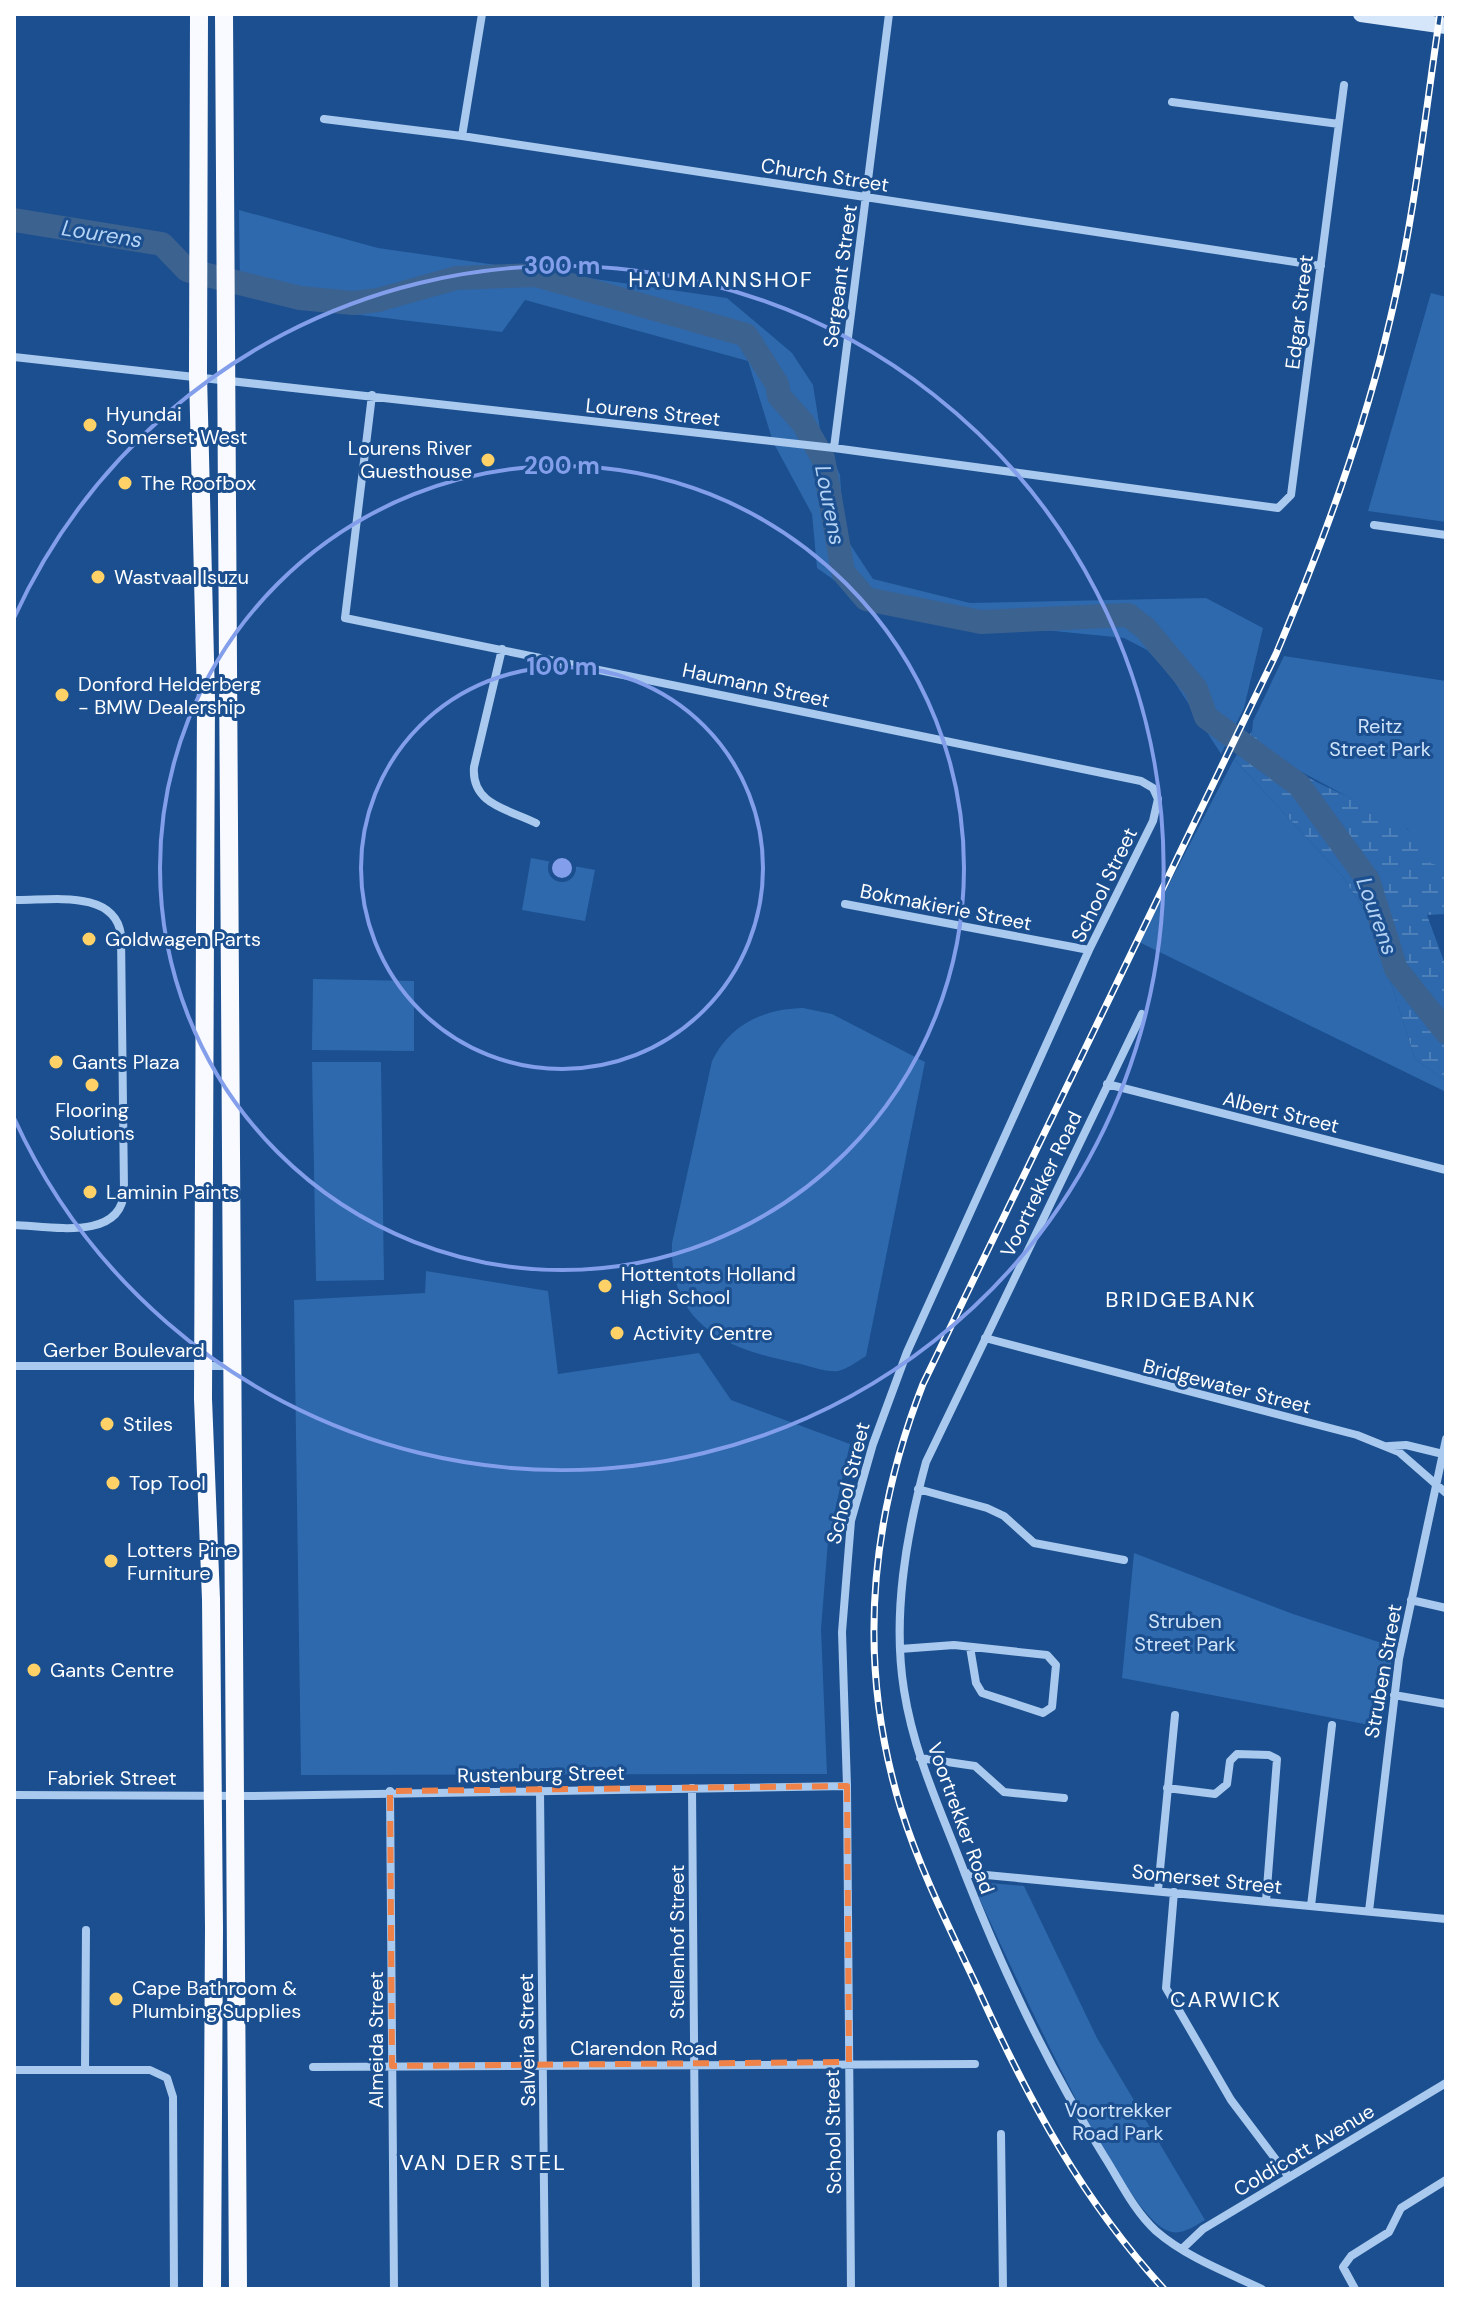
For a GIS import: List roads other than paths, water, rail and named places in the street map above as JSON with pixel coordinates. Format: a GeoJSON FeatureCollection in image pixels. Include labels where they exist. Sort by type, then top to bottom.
{"type":"FeatureCollection","features":[{"type":"Feature","properties":{"kind":"highway"},"geometry":{"type":"LineString","coordinates":[[199,14],[198,375],[206,700],[205,1367],[214,1928],[212,2289]]}},
{"type":"Feature","properties":{"kind":"highway"},"geometry":{"type":"LineString","coordinates":[[224,14],[238,2289]]}},
{"type":"Feature","properties":{"kind":"main road"},"geometry":{"type":"LineString","coordinates":[[1361,14],[1446,26]]}},
{"type":"Feature","properties":{"kind":"street"},"geometry":{"type":"LineString","coordinates":[[462,136],[482,14]]}},
{"type":"Feature","properties":{"kind":"street","name":"Sergeant Street"},"geometry":{"type":"LineString","coordinates":[[834,448],[889,14]]}},
{"type":"Feature","properties":{"kind":"street","name":"Edgar Street"},"geometry":{"type":"LineString","coordinates":[[1286,504],[1291,495],[1344,85]]}},
{"type":"Feature","properties":{"kind":"street"},"geometry":{"type":"LineString","coordinates":[[1172,102],[1339,124]]}},
{"type":"Feature","properties":{"kind":"street","name":"Church Street"},"geometry":{"type":"LineString","coordinates":[[324,119],[462,136],[1321,266]]}},
{"type":"Feature","properties":{"kind":"street","name":"Lourens Street"},"geometry":{"type":"LineString","coordinates":[[14,357],[228,378],[822,446],[1274,509],[1286,504]]}},
{"type":"Feature","properties":{"kind":"street","name":"Haumann Street"},"geometry":{"type":"LineString","coordinates":[[372,395],[345,618],[1124,777],[1148,784],[1156,793]]}},
{"type":"Feature","properties":{"kind":"street"},"geometry":{"type":"LineString","coordinates":[[1374,525],[1446,535]]}},
{"type":"Feature","properties":{"kind":"street"},"geometry":{"type":"LineString","coordinates":[[502,649],[474,767],[473,785],[479,795],[536,823]]}},
{"type":"Feature","properties":{"kind":"street","name":"School Street"},"geometry":{"type":"LineString","coordinates":[[851,2289],[847,1786],[842,1632],[845,1561],[851,1521],[873,1444],[939,1276],[1089,950],[1159,807],[1156,793]]}},
{"type":"Feature","properties":{"kind":"street"},"geometry":{"type":"LineString","coordinates":[[14,900],[96,903],[108,909],[118,920],[121,935],[124,1191],[118,1212],[100,1225],[14,1225]]}},
{"type":"Feature","properties":{"kind":"street","name":"Bokmakierie Street"},"geometry":{"type":"LineString","coordinates":[[845,904],[1089,950]]}},
{"type":"Feature","properties":{"kind":"street","name":"Voortrekker Road"},"geometry":{"type":"LineString","coordinates":[[1142,1014],[926,1462],[907,1533],[900,1649],[904,1691],[920,1758],[981,1919],[1085,2126],[1138,2210],[1155,2230],[1182,2249],[1262,2289]]}},
{"type":"Feature","properties":{"kind":"street","name":"Albert Street"},"geometry":{"type":"LineString","coordinates":[[1107,1084],[1446,1170]]}},
{"type":"Feature","properties":{"kind":"street","name":"Bridgewater Street"},"geometry":{"type":"LineString","coordinates":[[985,1338],[1388,1446],[1446,1493]]}},
{"type":"Feature","properties":{"kind":"street","name":"Gerber Boulevard"},"geometry":{"type":"LineString","coordinates":[[14,1366],[233,1366]]}},
{"type":"Feature","properties":{"kind":"street","name":"Struben Street"},"geometry":{"type":"LineString","coordinates":[[1369,1911],[1394,1695],[1446,1439]]}},
{"type":"Feature","properties":{"kind":"street"},"geometry":{"type":"LineString","coordinates":[[1388,1446],[1406,1445],[1443,1454]]}},
{"type":"Feature","properties":{"kind":"street"},"geometry":{"type":"LineString","coordinates":[[918,1489],[987,1508],[1004,1516],[1034,1543],[1042,1546],[1124,1560]]}},
{"type":"Feature","properties":{"kind":"street"},"geometry":{"type":"LineString","coordinates":[[1411,1600],[1446,1608]]}},
{"type":"Feature","properties":{"kind":"street"},"geometry":{"type":"LineString","coordinates":[[900,1649],[970,1647],[1051,1658],[1056,1665],[1052,1707],[1043,1713],[982,1693],[976,1683],[970,1647]]}},
{"type":"Feature","properties":{"kind":"street"},"geometry":{"type":"LineString","coordinates":[[1394,1695],[1446,1704]]}},
{"type":"Feature","properties":{"kind":"street"},"geometry":{"type":"LineString","coordinates":[[1158,1890],[1175,1715]]}},
{"type":"Feature","properties":{"kind":"street"},"geometry":{"type":"LineString","coordinates":[[1311,1906],[1332,1725]]}},
{"type":"Feature","properties":{"kind":"street"},"geometry":{"type":"LineString","coordinates":[[1167,1788],[1215,1794],[1227,1784],[1230,1761],[1237,1754],[1269,1755],[1277,1759],[1266,1901]]}},
{"type":"Feature","properties":{"kind":"street"},"geometry":{"type":"LineString","coordinates":[[920,1758],[975,1766],[1004,1792],[1064,1798]]}},
{"type":"Feature","properties":{"kind":"street","name":"Rustenburg Street"},"geometry":{"type":"LineString","coordinates":[[236,1795],[847,1786]]}},
{"type":"Feature","properties":{"kind":"street","name":"Stellenhof Street"},"geometry":{"type":"LineString","coordinates":[[692,1788],[696,2289]]}},
{"type":"Feature","properties":{"kind":"street","name":"Salveira Street"},"geometry":{"type":"LineString","coordinates":[[540,1790],[545,2289]]}},
{"type":"Feature","properties":{"kind":"street","name":"Almeida Street"},"geometry":{"type":"LineString","coordinates":[[390,1791],[394,2289]]}},
{"type":"Feature","properties":{"kind":"street","name":"Fabriek Street"},"geometry":{"type":"LineString","coordinates":[[14,1795],[236,1795]]}},
{"type":"Feature","properties":{"kind":"street","name":"Somerset Street"},"geometry":{"type":"LineString","coordinates":[[965,1873],[1446,1919]]}},
{"type":"Feature","properties":{"kind":"street"},"geometry":{"type":"LineString","coordinates":[[1174,1892],[1166,1988],[1231,2100],[1289,2177]]}},
{"type":"Feature","properties":{"kind":"street"},"geometry":{"type":"LineString","coordinates":[[85,2070],[86,1930]]}},
{"type":"Feature","properties":{"kind":"street","name":"Clarendon Road"},"geometry":{"type":"LineString","coordinates":[[313,2067],[849,2062],[975,2064]]}},
{"type":"Feature","properties":{"kind":"street"},"geometry":{"type":"LineString","coordinates":[[14,2070],[140,2070],[162,2074],[172,2090],[174,2289]]}},
{"type":"Feature","properties":{"kind":"street","name":"Coldicott Avenue"},"geometry":{"type":"LineString","coordinates":[[1182,2249],[1203,2229],[1446,2083]]}},
{"type":"Feature","properties":{"kind":"street"},"geometry":{"type":"LineString","coordinates":[[1001,2134],[1003,2289]]}},
{"type":"Feature","properties":{"kind":"street"},"geometry":{"type":"LineString","coordinates":[[1355,2289],[1343,2267],[1346,2259],[1389,2232],[1401,2208],[1446,2180]]}},
{"type":"Feature","properties":{"kind":"waterway","name":"Lourens"},"geometry":{"type":"LineString","coordinates":[[14,220],[162,244],[187,270],[300,298],[353,303],[378,300],[456,278],[536,275],[746,335],[777,384],[779,396],[803,423],[823,458],[843,572],[866,599],[981,622],[1128,615],[1146,629],[1196,689],[1206,717],[1299,785],[1368,880],[1396,969],[1446,1032]]}},
{"type":"Feature","properties":{"kind":"railway"},"geometry":{"type":"LineString","coordinates":[[1164,2289],[1108,2221],[1038,2111],[918,1856],[901,1809],[878,1702],[874,1648],[875,1595],[881,1541],[905,1436],[923,1384],[1276,654],[1325,531],[1367,405],[1398,282],[1440,14]]}},
{"type":"Feature","properties":{"kind":"place","name":"Hyundai Somerset West"},"geometry":{"type":"Point","coordinates":[90,425]}},
{"type":"Feature","properties":{"kind":"place","name":"Lourens River Guesthouse"},"geometry":{"type":"Point","coordinates":[488,460]}},
{"type":"Feature","properties":{"kind":"place","name":"The Roofbox"},"geometry":{"type":"Point","coordinates":[125,483]}},
{"type":"Feature","properties":{"kind":"place","name":"Wastvaal Isuzu"},"geometry":{"type":"Point","coordinates":[98,577]}},
{"type":"Feature","properties":{"kind":"place","name":"Donford Helderberg - BMW Dealership"},"geometry":{"type":"Point","coordinates":[62,695]}},
{"type":"Feature","properties":{"kind":"place","name":"Goldwagen Parts"},"geometry":{"type":"Point","coordinates":[89,939]}},
{"type":"Feature","properties":{"kind":"place","name":"Gants Plaza"},"geometry":{"type":"Point","coordinates":[56,1062]}},
{"type":"Feature","properties":{"kind":"place","name":"Flooring Solutions"},"geometry":{"type":"Point","coordinates":[92,1085]}},
{"type":"Feature","properties":{"kind":"place","name":"Laminin Paints"},"geometry":{"type":"Point","coordinates":[90,1192]}},
{"type":"Feature","properties":{"kind":"place","name":"Hottentots Holland High School"},"geometry":{"type":"Point","coordinates":[605,1286]}},
{"type":"Feature","properties":{"kind":"place","name":"Activity Centre"},"geometry":{"type":"Point","coordinates":[617,1333]}},
{"type":"Feature","properties":{"kind":"place","name":"Stiles"},"geometry":{"type":"Point","coordinates":[107,1424]}},
{"type":"Feature","properties":{"kind":"place","name":"Top Tool"},"geometry":{"type":"Point","coordinates":[113,1483]}},
{"type":"Feature","properties":{"kind":"place","name":"Lotters Pine Furniture"},"geometry":{"type":"Point","coordinates":[111,1561]}},
{"type":"Feature","properties":{"kind":"place","name":"Gants Centre"},"geometry":{"type":"Point","coordinates":[34,1670]}},
{"type":"Feature","properties":{"kind":"place","name":"Cape Bathroom & Plumbing Supplies"},"geometry":{"type":"Point","coordinates":[116,1999]}},
{"type":"Feature","properties":{"kind":"district","name":"HAUMANNSHOF"},"geometry":{"type":"Point","coordinates":[721,279]}},
{"type":"Feature","properties":{"kind":"district","name":"BRIDGEBANK"},"geometry":{"type":"Point","coordinates":[1181,1299]}},
{"type":"Feature","properties":{"kind":"district","name":"CARWICK"},"geometry":{"type":"Point","coordinates":[1226,1999]}},
{"type":"Feature","properties":{"kind":"district","name":"VAN DER STEL"},"geometry":{"type":"Point","coordinates":[483,2162]}},
{"type":"Feature","properties":{"kind":"park label","name":"Reitz Street Park"},"geometry":{"type":"Point","coordinates":[1380,738]}},
{"type":"Feature","properties":{"kind":"park label","name":"Struben Street Park"},"geometry":{"type":"Point","coordinates":[1185,1632]}},
{"type":"Feature","properties":{"kind":"park label","name":"Voortrekker Road Park"},"geometry":{"type":"Point","coordinates":[1118,2122]}}]}
